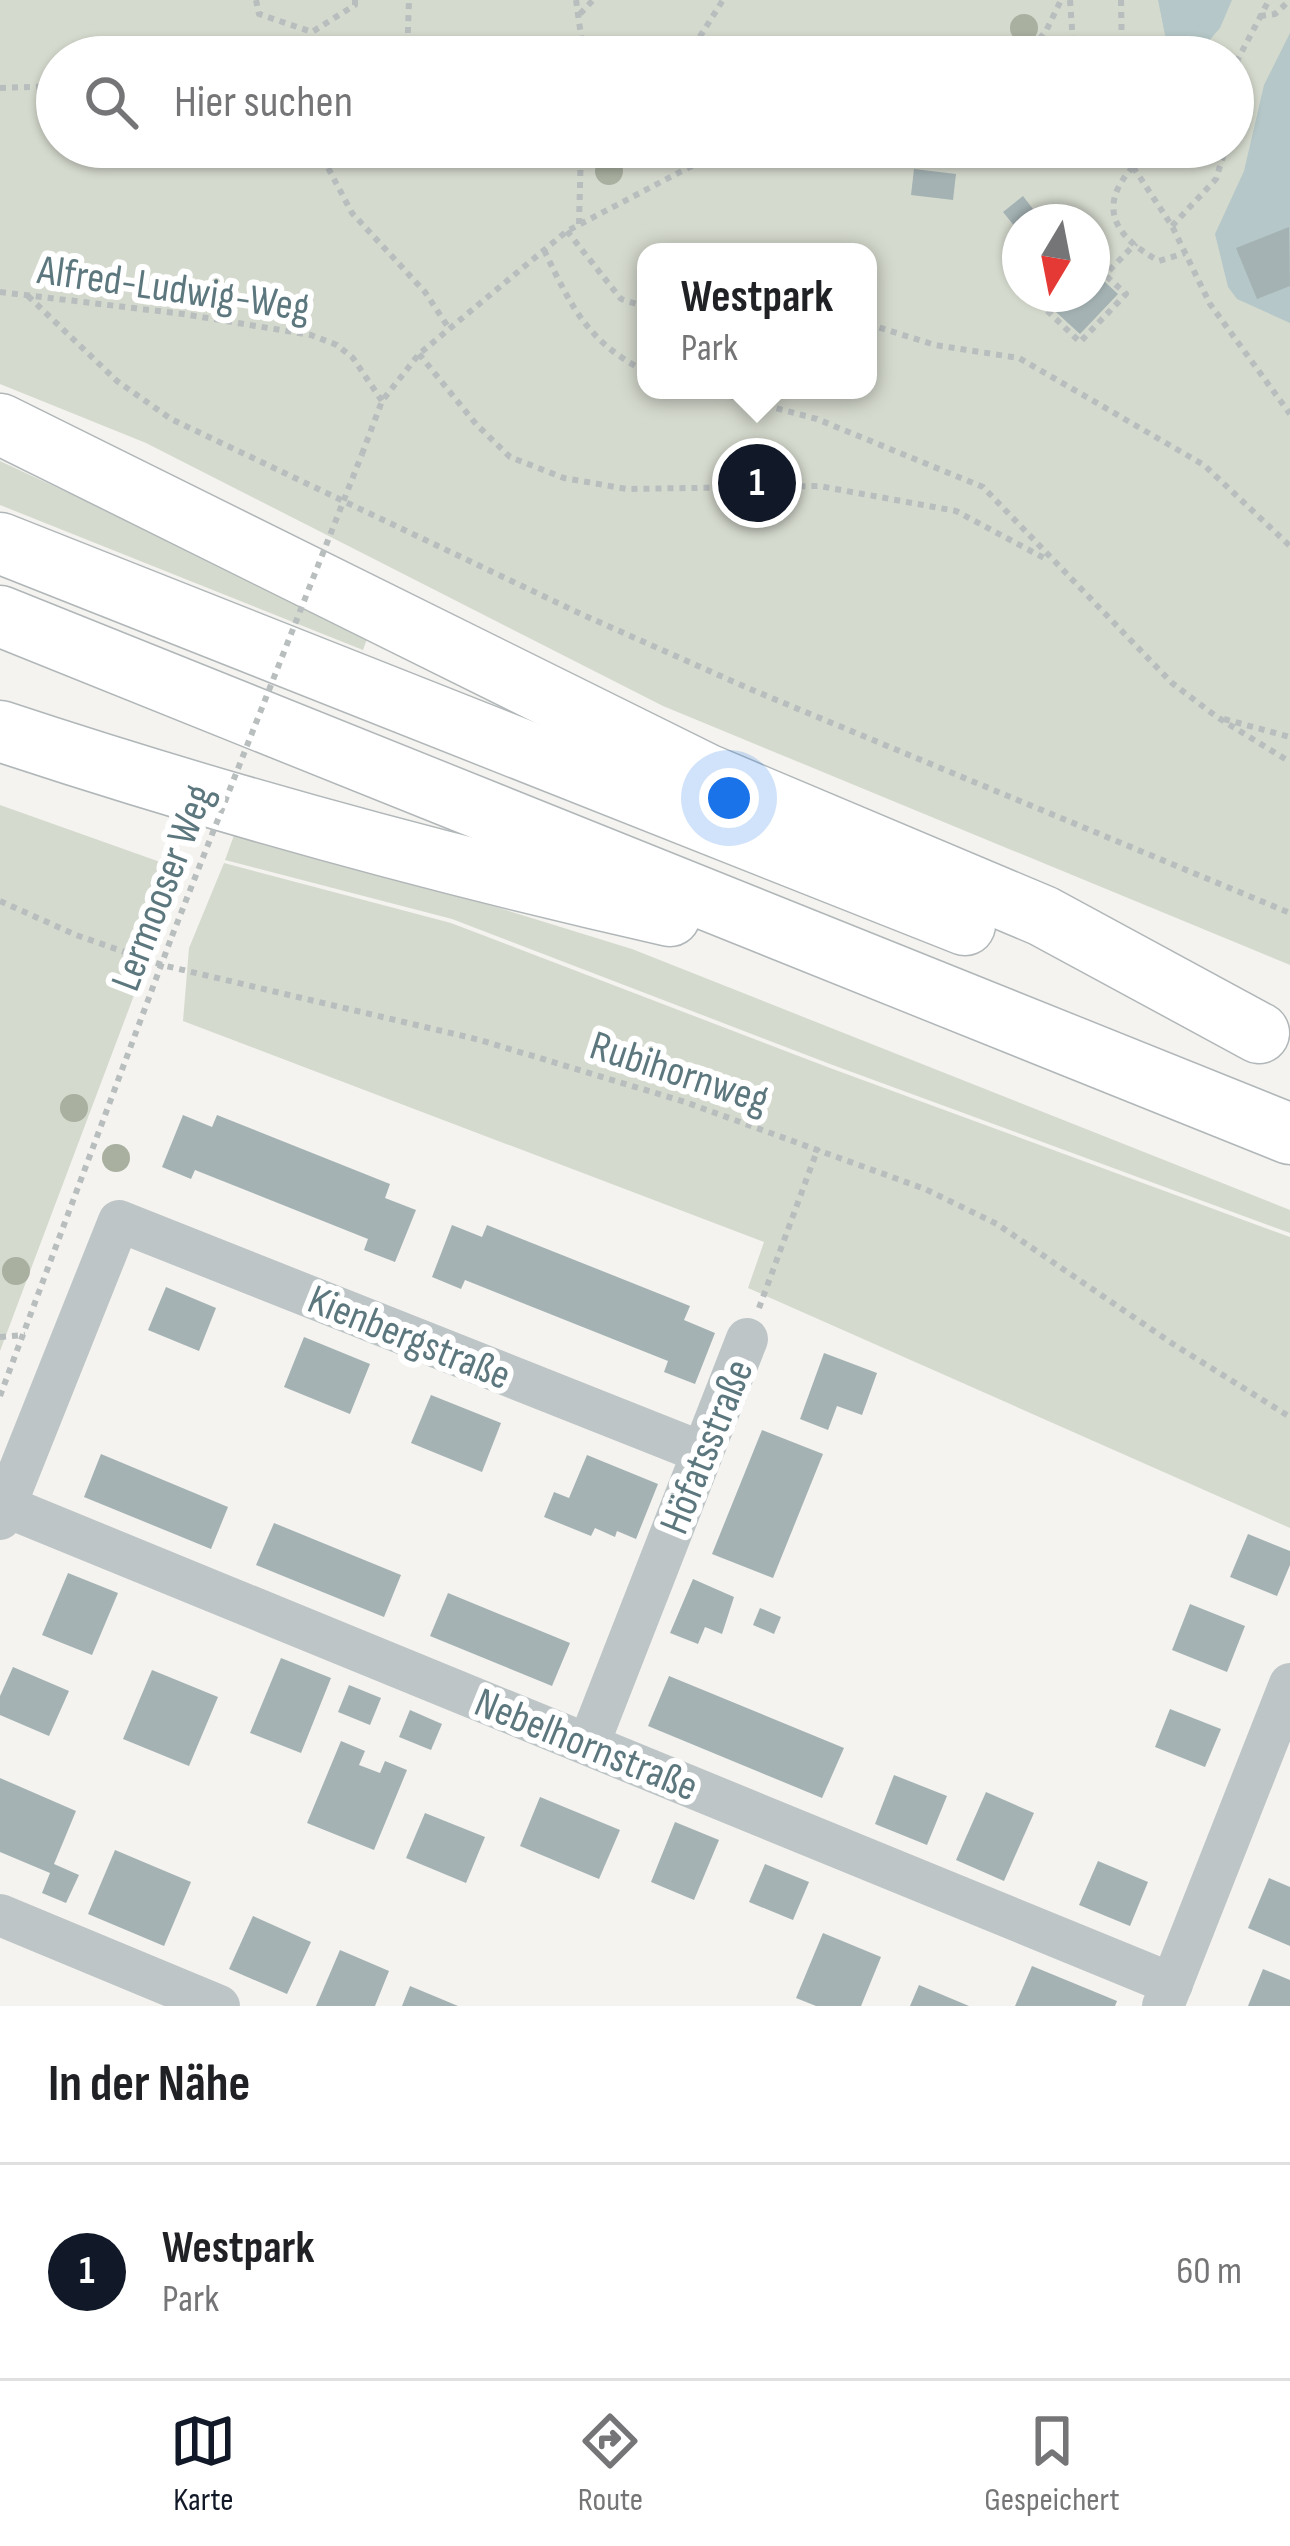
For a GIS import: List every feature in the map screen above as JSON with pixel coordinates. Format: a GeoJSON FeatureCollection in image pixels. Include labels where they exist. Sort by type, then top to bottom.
{"type":"FeatureCollection","features":[{"type":"Feature","properties":{"kind":"highway"},"geometry":{"type":"LineString","coordinates":[[0,424],[706,774],[1043,916],[1275,1040]]}},
{"type":"Feature","properties":{"kind":"highway"},"geometry":{"type":"LineString","coordinates":[[0,544],[844,880],[1275,1040]]}},
{"type":"Feature","properties":{"kind":"highway"},"geometry":{"type":"LineString","coordinates":[[0,616],[1290,1134]]}},
{"type":"Feature","properties":{"kind":"highway"},"geometry":{"type":"LineString","coordinates":[[0,731],[118,770],[482,874],[846,956]]}},
{"type":"Feature","properties":{"kind":"street","name":"Kienbergstraße"},"geometry":{"type":"LineString","coordinates":[[2,1510],[118,1221],[701,1452]]}},
{"type":"Feature","properties":{"kind":"street","name":"Höfatsstraße"},"geometry":{"type":"LineString","coordinates":[[589,1743],[747,1339]]}},
{"type":"Feature","properties":{"kind":"street","name":"Nebelhornstraße"},"geometry":{"type":"LineString","coordinates":[[2,1510],[589,1743],[1168,1995]]}},
{"type":"Feature","properties":{"kind":"street"},"geometry":{"type":"LineString","coordinates":[[1168,1995],[1290,1684]]}},
{"type":"Feature","properties":{"kind":"street"},"geometry":{"type":"LineString","coordinates":[[0,1915],[219,2006]]}},
{"type":"Feature","properties":{"kind":"path"},"geometry":{"type":"LineString","coordinates":[[256,0],[260,14],[312,32],[355,0]]}},
{"type":"Feature","properties":{"kind":"path"},"geometry":{"type":"LineString","coordinates":[[408,36],[409,0]]}},
{"type":"Feature","properties":{"kind":"path"},"geometry":{"type":"LineString","coordinates":[[576,0],[582,36]]}},
{"type":"Feature","properties":{"kind":"path"},"geometry":{"type":"LineString","coordinates":[[580,14],[593,0]]}},
{"type":"Feature","properties":{"kind":"path"},"geometry":{"type":"LineString","coordinates":[[701,36],[723,0]]}},
{"type":"Feature","properties":{"kind":"path"},"geometry":{"type":"LineString","coordinates":[[1042,36],[1065,0]]}},
{"type":"Feature","properties":{"kind":"path"},"geometry":{"type":"LineString","coordinates":[[1065,0],[1071,36]]}},
{"type":"Feature","properties":{"kind":"path"},"geometry":{"type":"LineString","coordinates":[[1120,0],[1121,36]]}},
{"type":"Feature","properties":{"kind":"path"},"geometry":{"type":"LineString","coordinates":[[1250,36],[1269,0]]}},
{"type":"Feature","properties":{"kind":"path"},"geometry":{"type":"LineString","coordinates":[[1260,16],[1275,14],[1290,0]]}},
{"type":"Feature","properties":{"kind":"path"},"geometry":{"type":"LineString","coordinates":[[0,88],[36,87]]}},
{"type":"Feature","properties":{"kind":"path"},"geometry":{"type":"LineString","coordinates":[[329,168],[352,214],[425,292],[450,330]]}},
{"type":"Feature","properties":{"kind":"path"},"geometry":{"type":"LineString","coordinates":[[579,224],[580,168]]}},
{"type":"Feature","properties":{"kind":"path","name":"Lermooser Weg"},"geometry":{"type":"LineString","coordinates":[[0,1396],[172,936],[382,401],[419,354],[568,231],[687,168]]}},
{"type":"Feature","properties":{"kind":"path"},"geometry":{"type":"LineString","coordinates":[[1132,168],[1113,193],[1112,214],[1159,261],[1186,253]]}},
{"type":"Feature","properties":{"kind":"path"},"geometry":{"type":"LineString","coordinates":[[1134,168],[1172,226],[1210,304],[1290,414]]}},
{"type":"Feature","properties":{"kind":"path"},"geometry":{"type":"LineString","coordinates":[[1172,226],[1216,179],[1219,168]]}},
{"type":"Feature","properties":{"kind":"path"},"geometry":{"type":"LineString","coordinates":[[568,231],[621,299],[637,304]]}},
{"type":"Feature","properties":{"kind":"path"},"geometry":{"type":"LineString","coordinates":[[1110,270],[1136,243]]}},
{"type":"Feature","properties":{"kind":"path"},"geometry":{"type":"LineString","coordinates":[[544,250],[576,317],[614,355],[637,367]]}},
{"type":"Feature","properties":{"kind":"path"},"geometry":{"type":"LineString","coordinates":[[1110,282],[1126,294],[1110,311]]}},
{"type":"Feature","properties":{"kind":"path","name":"Alfred-Ludwig-Weg"},"geometry":{"type":"LineString","coordinates":[[0,292],[311,335],[337,345],[353,358],[382,401]]}},
{"type":"Feature","properties":{"kind":"path"},"geometry":{"type":"LineString","coordinates":[[28,296],[117,381],[171,419],[708,670],[1290,914]]}},
{"type":"Feature","properties":{"kind":"path"},"geometry":{"type":"LineString","coordinates":[[1049,312],[1081,342],[1109,312]]}},
{"type":"Feature","properties":{"kind":"path"},"geometry":{"type":"LineString","coordinates":[[877,327],[935,345],[1019,358],[1204,465],[1290,546]]}},
{"type":"Feature","properties":{"kind":"path"},"geometry":{"type":"LineString","coordinates":[[419,354],[476,424],[510,457],[564,478],[627,489],[819,486],[956,511],[1052,563]]}},
{"type":"Feature","properties":{"kind":"path"},"geometry":{"type":"LineString","coordinates":[[741,399],[817,419],[983,487],[1172,683],[1290,762]]}},
{"type":"Feature","properties":{"kind":"path"},"geometry":{"type":"LineString","coordinates":[[1217,717],[1290,737]]}},
{"type":"Feature","properties":{"kind":"path","name":"Rubihornweg"},"geometry":{"type":"LineString","coordinates":[[0,901],[76,935],[162,965],[480,1040],[818,1148],[925,1189],[997,1224],[1290,1417]]}},
{"type":"Feature","properties":{"kind":"path","name":"Höfatsstraße"},"geometry":{"type":"LineString","coordinates":[[747,1339],[818,1148]]}},
{"type":"Feature","properties":{"kind":"path"},"geometry":{"type":"LineString","coordinates":[[0,1337],[25,1335]]}},
{"type":"Feature","properties":{"kind":"shaded area"},"geometry":{"type":"Polygon","coordinates":[[[0,0],[1290,0],[1290,965],[663,706],[146,443],[0,384],[0,0]]]}},
{"type":"Feature","properties":{"kind":"shaded area"},"geometry":{"type":"Polygon","coordinates":[[[1158,0],[1232,0],[1213,36],[1165,36],[1158,0]]]}},
{"type":"Feature","properties":{"kind":"shaded area"},"geometry":{"type":"Polygon","coordinates":[[[1290,33],[1290,323],[1237,299],[1228,287],[1215,234],[1245,168],[1254,168],[1254,128],[1264,85],[1290,33]]]}},
{"type":"Feature","properties":{"kind":"shaded area"},"geometry":{"type":"Polygon","coordinates":[[[0,461],[369,633],[363,650],[0,505],[0,461]]]}},
{"type":"Feature","properties":{"kind":"shaded area"},"geometry":{"type":"Polygon","coordinates":[[[0,805],[163,863],[121,978],[136,990],[0,1351],[0,805]]]}},
{"type":"Feature","properties":{"kind":"shaded area"},"geometry":{"type":"Polygon","coordinates":[[[237,827],[632,949],[1290,1210],[1290,1233],[452,919],[225,860],[237,827]]]}},
{"type":"Feature","properties":{"kind":"shaded area"},"geometry":{"type":"Polygon","coordinates":[[[224,863],[451,923],[1290,1237],[1290,1528],[748,1288],[764,1242],[183,1021],[189,948],[224,863]]]}},
{"type":"Feature","properties":{"kind":"building"},"geometry":{"type":"Polygon","coordinates":[[[914,169],[956,174],[953,200],[911,195],[914,169]]]}},
{"type":"Feature","properties":{"kind":"building"},"geometry":{"type":"Polygon","coordinates":[[[1289,227],[1290,286],[1257,299],[1236,248],[1289,227]]]}},
{"type":"Feature","properties":{"kind":"building"},"geometry":{"type":"Polygon","coordinates":[[[1056,312],[1101,312],[1080,334],[1056,312]]]}},
{"type":"Feature","properties":{"kind":"building"},"geometry":{"type":"Polygon","coordinates":[[[183,1115],[212,1127],[217,1115],[390,1184],[385,1198],[416,1210],[395,1262],[364,1250],[368,1239],[195,1170],[191,1179],[162,1167],[183,1115]]]}},
{"type":"Feature","properties":{"kind":"building"},"geometry":{"type":"Polygon","coordinates":[[[452,1225],[482,1237],[487,1225],[690,1306],[684,1320],[715,1333],[695,1384],[664,1372],[668,1361],[465,1280],[461,1289],[432,1277],[452,1225]]]}},
{"type":"Feature","properties":{"kind":"building"},"geometry":{"type":"Polygon","coordinates":[[[166,1287],[216,1308],[199,1351],[148,1330],[166,1287]]]}},
{"type":"Feature","properties":{"kind":"building"},"geometry":{"type":"Polygon","coordinates":[[[304,1337],[370,1364],[350,1414],[284,1387],[304,1337]]]}},
{"type":"Feature","properties":{"kind":"building"},"geometry":{"type":"Polygon","coordinates":[[[824,1353],[877,1373],[862,1415],[837,1406],[828,1430],[800,1419],[824,1353]]]}},
{"type":"Feature","properties":{"kind":"building"},"geometry":{"type":"Polygon","coordinates":[[[431,1395],[501,1423],[482,1472],[411,1443],[431,1395]]]}},
{"type":"Feature","properties":{"kind":"building"},"geometry":{"type":"Polygon","coordinates":[[[762,1430],[823,1454],[773,1578],[712,1554],[762,1430]]]}},
{"type":"Feature","properties":{"kind":"building"},"geometry":{"type":"Polygon","coordinates":[[[101,1454],[228,1507],[211,1549],[84,1497],[101,1454]]]}},
{"type":"Feature","properties":{"kind":"building"},"geometry":{"type":"Polygon","coordinates":[[[587,1455],[658,1484],[636,1539],[595,1528],[591,1536],[544,1517],[554,1492],[569,1498],[587,1455]]]}},
{"type":"Feature","properties":{"kind":"building"},"geometry":{"type":"Polygon","coordinates":[[[274,1523],[401,1575],[384,1617],[256,1565],[274,1523]]]}},
{"type":"Feature","properties":{"kind":"building"},"geometry":{"type":"Polygon","coordinates":[[[1248,1534],[1290,1551],[1290,1565],[1277,1596],[1230,1577],[1248,1534]]]}},
{"type":"Feature","properties":{"kind":"building"},"geometry":{"type":"Polygon","coordinates":[[[68,1573],[118,1593],[92,1655],[42,1635],[68,1573]]]}},
{"type":"Feature","properties":{"kind":"building"},"geometry":{"type":"Polygon","coordinates":[[[693,1579],[734,1597],[722,1634],[705,1627],[698,1644],[670,1633],[693,1579]]]}},
{"type":"Feature","properties":{"kind":"building"},"geometry":{"type":"Polygon","coordinates":[[[448,1593],[570,1643],[552,1686],[430,1636],[448,1593]]]}},
{"type":"Feature","properties":{"kind":"building"},"geometry":{"type":"Polygon","coordinates":[[[1190,1604],[1245,1626],[1227,1672],[1172,1650],[1190,1604]]]}},
{"type":"Feature","properties":{"kind":"building"},"geometry":{"type":"Polygon","coordinates":[[[760,1608],[781,1617],[774,1634],[753,1625],[760,1608]]]}},
{"type":"Feature","properties":{"kind":"building"},"geometry":{"type":"Polygon","coordinates":[[[281,1658],[331,1678],[301,1753],[250,1733],[281,1658]]]}},
{"type":"Feature","properties":{"kind":"building"},"geometry":{"type":"Polygon","coordinates":[[[13,1667],[69,1691],[49,1736],[0,1715],[0,1696],[13,1667]]]}},
{"type":"Feature","properties":{"kind":"building"},"geometry":{"type":"Polygon","coordinates":[[[152,1670],[218,1697],[189,1766],[123,1739],[152,1670]]]}},
{"type":"Feature","properties":{"kind":"building"},"geometry":{"type":"Polygon","coordinates":[[[669,1676],[844,1748],[822,1798],[648,1726],[669,1676]]]}},
{"type":"Feature","properties":{"kind":"building"},"geometry":{"type":"Polygon","coordinates":[[[349,1685],[381,1698],[370,1725],[338,1712],[349,1685]]]}},
{"type":"Feature","properties":{"kind":"building"},"geometry":{"type":"Polygon","coordinates":[[[1170,1709],[1221,1729],[1205,1767],[1155,1747],[1170,1709]]]}},
{"type":"Feature","properties":{"kind":"building"},"geometry":{"type":"Polygon","coordinates":[[[410,1710],[442,1724],[431,1750],[399,1737],[410,1710]]]}},
{"type":"Feature","properties":{"kind":"building"},"geometry":{"type":"Polygon","coordinates":[[[341,1741],[365,1751],[359,1765],[380,1773],[385,1761],[407,1770],[374,1850],[307,1823],[341,1741]]]}},
{"type":"Feature","properties":{"kind":"building"},"geometry":{"type":"Polygon","coordinates":[[[894,1775],[947,1796],[927,1845],[875,1824],[894,1775]]]}},
{"type":"Feature","properties":{"kind":"building"},"geometry":{"type":"Polygon","coordinates":[[[0,1778],[76,1811],[54,1864],[79,1875],[66,1903],[42,1893],[50,1873],[0,1852],[0,1778]]]}},
{"type":"Feature","properties":{"kind":"building"},"geometry":{"type":"Polygon","coordinates":[[[986,1792],[1034,1813],[1004,1881],[956,1860],[986,1792]]]}},
{"type":"Feature","properties":{"kind":"building"},"geometry":{"type":"Polygon","coordinates":[[[540,1797],[620,1830],[599,1879],[520,1846],[540,1797]]]}},
{"type":"Feature","properties":{"kind":"building"},"geometry":{"type":"Polygon","coordinates":[[[425,1813],[485,1837],[466,1883],[406,1858],[425,1813]]]}},
{"type":"Feature","properties":{"kind":"building"},"geometry":{"type":"Polygon","coordinates":[[[675,1822],[719,1840],[694,1900],[651,1882],[675,1822]]]}},
{"type":"Feature","properties":{"kind":"building"},"geometry":{"type":"Polygon","coordinates":[[[115,1850],[191,1882],[164,1946],[88,1914],[115,1850]]]}},
{"type":"Feature","properties":{"kind":"building"},"geometry":{"type":"Polygon","coordinates":[[[1098,1861],[1148,1882],[1130,1926],[1079,1905],[1098,1861]]]}},
{"type":"Feature","properties":{"kind":"building"},"geometry":{"type":"Polygon","coordinates":[[[765,1864],[809,1882],[793,1920],[749,1902],[765,1864]]]}},
{"type":"Feature","properties":{"kind":"building"},"geometry":{"type":"Polygon","coordinates":[[[1269,1878],[1290,1887],[1290,1946],[1248,1928],[1269,1878]]]}},
{"type":"Feature","properties":{"kind":"building"},"geometry":{"type":"Polygon","coordinates":[[[253,1916],[311,1942],[287,1994],[229,1969],[253,1916]]]}},
{"type":"Feature","properties":{"kind":"building"},"geometry":{"type":"Polygon","coordinates":[[[823,1933],[881,1957],[861,2006],[816,2006],[796,1998],[823,1933]]]}},
{"type":"Feature","properties":{"kind":"building"},"geometry":{"type":"Polygon","coordinates":[[[340,1950],[389,1971],[375,2006],[316,2006],[340,1950]]]}},
{"type":"Feature","properties":{"kind":"building"},"geometry":{"type":"Polygon","coordinates":[[[1032,1966],[1117,2001],[1115,2006],[1015,2006],[1032,1966]]]}},
{"type":"Feature","properties":{"kind":"building"},"geometry":{"type":"Polygon","coordinates":[[[1263,1969],[1290,1980],[1290,2006],[1248,2006],[1263,1969]]]}},
{"type":"Feature","properties":{"kind":"building"},"geometry":{"type":"Polygon","coordinates":[[[919,1985],[969,2006],[910,2006],[919,1985]]]}},
{"type":"Feature","properties":{"kind":"building"},"geometry":{"type":"Polygon","coordinates":[[[410,1986],[458,2006],[402,2006],[410,1986]]]}},
{"type":"Feature","properties":{"kind":"place","name":"Westpark"},"geometry":{"type":"Point","coordinates":[757,483]}}]}
